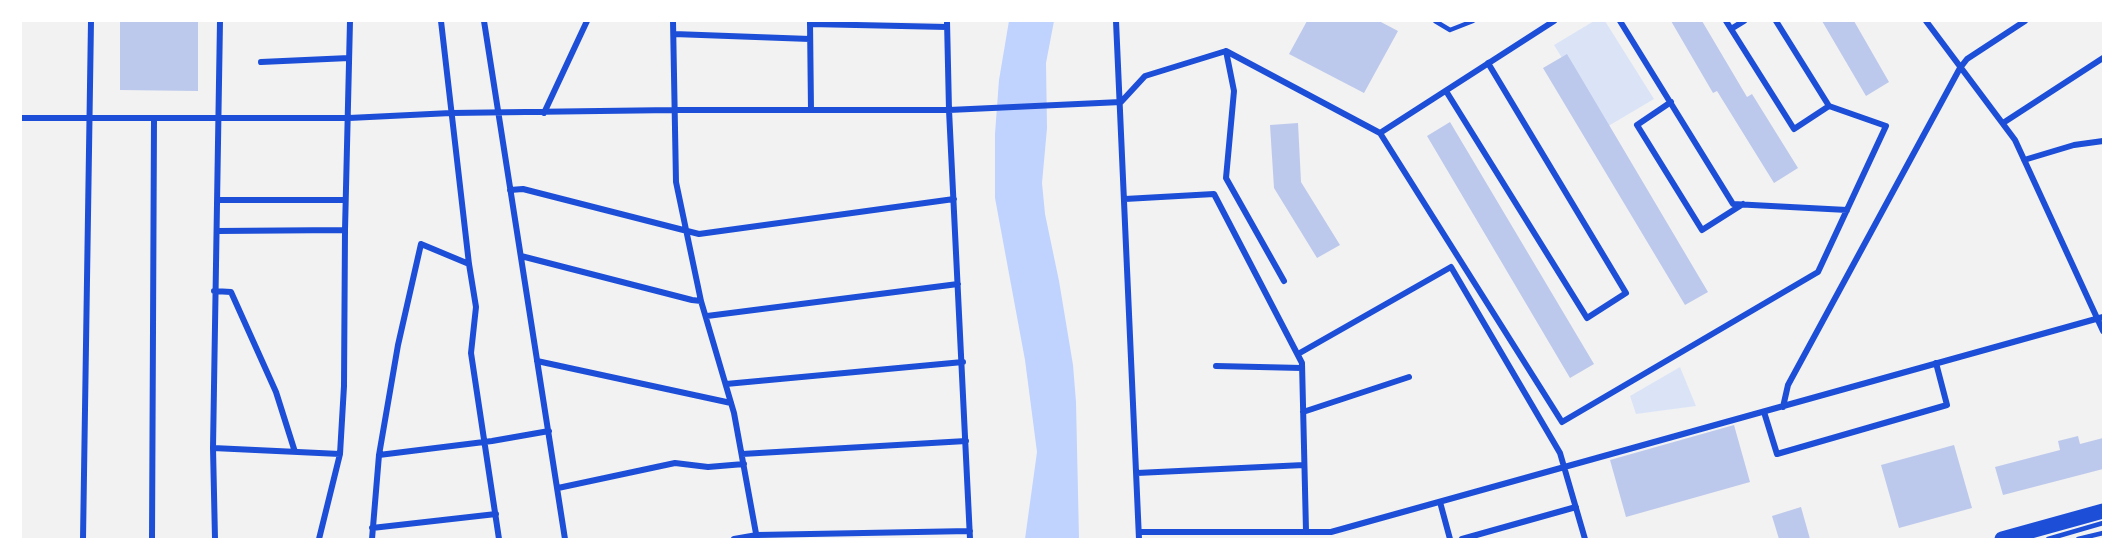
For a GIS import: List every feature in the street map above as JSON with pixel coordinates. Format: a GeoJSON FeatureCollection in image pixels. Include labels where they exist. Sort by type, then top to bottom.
{"type":"FeatureCollection","features":[{"type":"Feature","properties":{"kind":"main road"},"geometry":{"type":"LineString","coordinates":[[2002,539],[2103,511]]}},
{"type":"Feature","properties":{"kind":"street"},"geometry":{"type":"LineString","coordinates":[[83,539],[91,21]]}},
{"type":"Feature","properties":{"kind":"street"},"geometry":{"type":"LineString","coordinates":[[215,539],[214,291],[218,200],[220,21]]}},
{"type":"Feature","properties":{"kind":"street"},"geometry":{"type":"LineString","coordinates":[[319,539],[340,454],[344,386],[345,200],[350,21]]}},
{"type":"Feature","properties":{"kind":"street"},"geometry":{"type":"LineString","coordinates":[[441,21],[469,264],[476,306],[471,353],[499,539]]}},
{"type":"Feature","properties":{"kind":"street"},"geometry":{"type":"LineString","coordinates":[[484,21],[565,539]]}},
{"type":"Feature","properties":{"kind":"street"},"geometry":{"type":"LineString","coordinates":[[544,113],[587,21]]}},
{"type":"Feature","properties":{"kind":"street"},"geometry":{"type":"LineString","coordinates":[[674,21],[676,182],[701,301],[731,403],[757,537]]}},
{"type":"Feature","properties":{"kind":"street"},"geometry":{"type":"LineString","coordinates":[[1116,21],[1139,536],[1331,532],[2100,317]]}},
{"type":"Feature","properties":{"kind":"street"},"geometry":{"type":"LineString","coordinates":[[1380,133],[1554,21]]}},
{"type":"Feature","properties":{"kind":"street"},"geometry":{"type":"LineString","coordinates":[[1620,21],[1733,204],[1847,210]]}},
{"type":"Feature","properties":{"kind":"street"},"geometry":{"type":"LineString","coordinates":[[1726,21],[1794,129],[1829,106]]}},
{"type":"Feature","properties":{"kind":"street"},"geometry":{"type":"LineString","coordinates":[[1731,29],[1744,21]]}},
{"type":"Feature","properties":{"kind":"street"},"geometry":{"type":"LineString","coordinates":[[21,118],[349,118],[452,113],[674,110],[949,110],[1121,102],[1144,76],[1226,51],[1380,133],[1562,422],[1818,272],[1886,126],[1829,106],[1776,21]]}},
{"type":"Feature","properties":{"kind":"street"},"geometry":{"type":"LineString","coordinates":[[1783,407],[1788,385],[1960,68],[1967,59],[2025,21]]}},
{"type":"Feature","properties":{"kind":"street"},"geometry":{"type":"LineString","coordinates":[[1928,22],[2015,140],[2100,317],[2103,331]]}},
{"type":"Feature","properties":{"kind":"street"},"geometry":{"type":"LineString","coordinates":[[811,110],[810,23],[947,24],[949,110],[970,539]]}},
{"type":"Feature","properties":{"kind":"street"},"geometry":{"type":"LineString","coordinates":[[674,34],[810,39]]}},
{"type":"Feature","properties":{"kind":"street"},"geometry":{"type":"LineString","coordinates":[[1226,51],[1234,91],[1226,177],[1284,281]]}},
{"type":"Feature","properties":{"kind":"street"},"geometry":{"type":"LineString","coordinates":[[261,62],[349,58]]}},
{"type":"Feature","properties":{"kind":"street"},"geometry":{"type":"LineString","coordinates":[[2003,123],[2103,58]]}},
{"type":"Feature","properties":{"kind":"street"},"geometry":{"type":"LineString","coordinates":[[1446,91],[1587,318],[1626,293],[1488,63]]}},
{"type":"Feature","properties":{"kind":"street"},"geometry":{"type":"LineString","coordinates":[[1671,102],[1638,125],[1702,230],[1743,204]]}},
{"type":"Feature","properties":{"kind":"street"},"geometry":{"type":"LineString","coordinates":[[152,539],[154,119]]}},
{"type":"Feature","properties":{"kind":"street"},"geometry":{"type":"LineString","coordinates":[[2024,160],[2074,146],[2103,141]]}},
{"type":"Feature","properties":{"kind":"street"},"geometry":{"type":"LineString","coordinates":[[510,190],[523,189],[699,234],[954,199]]}},
{"type":"Feature","properties":{"kind":"street"},"geometry":{"type":"LineString","coordinates":[[1125,199],[1214,194],[1302,363],[1306,531]]}},
{"type":"Feature","properties":{"kind":"street"},"geometry":{"type":"LineString","coordinates":[[218,200],[345,200]]}},
{"type":"Feature","properties":{"kind":"street"},"geometry":{"type":"LineString","coordinates":[[217,231],[345,230]]}},
{"type":"Feature","properties":{"kind":"street"},"geometry":{"type":"LineString","coordinates":[[372,539],[379,455],[398,345],[421,244],[469,264]]}},
{"type":"Feature","properties":{"kind":"street"},"geometry":{"type":"LineString","coordinates":[[521,256],[701,301]]}},
{"type":"Feature","properties":{"kind":"street"},"geometry":{"type":"LineString","coordinates":[[1298,354],[1450,267],[1560,453],[1586,539]]}},
{"type":"Feature","properties":{"kind":"street"},"geometry":{"type":"LineString","coordinates":[[707,316],[958,284]]}},
{"type":"Feature","properties":{"kind":"street"},"geometry":{"type":"LineString","coordinates":[[214,291],[231,292],[276,392],[295,452]]}},
{"type":"Feature","properties":{"kind":"street"},"geometry":{"type":"LineString","coordinates":[[537,362],[731,403]]}},
{"type":"Feature","properties":{"kind":"street"},"geometry":{"type":"LineString","coordinates":[[726,384],[963,362]]}},
{"type":"Feature","properties":{"kind":"street"},"geometry":{"type":"LineString","coordinates":[[1764,412],[1777,454],[1947,405],[1936,363]]}},
{"type":"Feature","properties":{"kind":"street"},"geometry":{"type":"LineString","coordinates":[[1216,366],[1302,369]]}},
{"type":"Feature","properties":{"kind":"street"},"geometry":{"type":"LineString","coordinates":[[1303,412],[1409,376]]}},
{"type":"Feature","properties":{"kind":"street"},"geometry":{"type":"LineString","coordinates":[[379,455],[485,440],[492,441],[549,431]]}},
{"type":"Feature","properties":{"kind":"street"},"geometry":{"type":"LineString","coordinates":[[742,454],[966,441]]}},
{"type":"Feature","properties":{"kind":"street"},"geometry":{"type":"LineString","coordinates":[[213,448],[340,454]]}},
{"type":"Feature","properties":{"kind":"street"},"geometry":{"type":"LineString","coordinates":[[558,488],[675,463],[708,466],[744,464]]}},
{"type":"Feature","properties":{"kind":"street"},"geometry":{"type":"LineString","coordinates":[[1137,473],[1304,465]]}},
{"type":"Feature","properties":{"kind":"street"},"geometry":{"type":"LineString","coordinates":[[1440,502],[1450,539]]}},
{"type":"Feature","properties":{"kind":"street"},"geometry":{"type":"LineString","coordinates":[[1462,539],[1576,507]]}},
{"type":"Feature","properties":{"kind":"street"},"geometry":{"type":"LineString","coordinates":[[372,528],[496,514]]}},
{"type":"Feature","properties":{"kind":"street"},"geometry":{"type":"LineString","coordinates":[[734,539],[970,531]]}},
{"type":"Feature","properties":{"kind":"lane"},"geometry":{"type":"LineString","coordinates":[[1435,21],[1450,30],[1473,21]]}},
{"type":"Feature","properties":{"kind":"lane"},"geometry":{"type":"LineString","coordinates":[[2048,539],[2103,523]]}},
{"type":"Feature","properties":{"kind":"lane"},"geometry":{"type":"LineString","coordinates":[[2078,539],[2103,533]]}},
{"type":"Feature","properties":{"kind":"shaded area"},"geometry":{"type":"Polygon","coordinates":[[[1594,21],[1605,21],[1654,99],[1605,128],[1554,45],[1594,21]]]}},
{"type":"Feature","properties":{"kind":"shaded area"},"geometry":{"type":"Polygon","coordinates":[[[1680,367],[1696,406],[1636,414],[1630,396],[1680,367]]]}},
{"type":"Feature","properties":{"kind":"water"},"geometry":{"type":"Polygon","coordinates":[[[1009,21],[1054,21],[1046,63],[1047,128],[1042,183],[1045,214],[1073,365],[1079,539],[1025,539],[1037,452],[1025,360],[995,198],[995,134],[999,80],[1009,21]]]}},
{"type":"Feature","properties":{"kind":"building"},"geometry":{"type":"Polygon","coordinates":[[[120,21],[198,21],[198,91],[120,90],[120,21]]]}},
{"type":"Feature","properties":{"kind":"building"},"geometry":{"type":"Polygon","coordinates":[[[1307,21],[1379,21],[1398,31],[1364,93],[1289,54],[1307,21]]]}},
{"type":"Feature","properties":{"kind":"building"},"geometry":{"type":"Polygon","coordinates":[[[1671,21],[1702,21],[1747,97],[1752,94],[1798,168],[1774,183],[1717,91],[1713,93],[1671,21]]]}},
{"type":"Feature","properties":{"kind":"building"},"geometry":{"type":"Polygon","coordinates":[[[1822,21],[1854,21],[1889,82],[1866,96],[1822,21]]]}},
{"type":"Feature","properties":{"kind":"building"},"geometry":{"type":"Polygon","coordinates":[[[1567,54],[1708,292],[1685,305],[1543,68],[1567,54]]]}},
{"type":"Feature","properties":{"kind":"building"},"geometry":{"type":"Polygon","coordinates":[[[1450,122],[1594,364],[1570,378],[1427,136],[1450,122]]]}},
{"type":"Feature","properties":{"kind":"building"},"geometry":{"type":"Polygon","coordinates":[[[1298,123],[1301,182],[1340,245],[1317,258],[1274,188],[1270,125],[1298,123]]]}},
{"type":"Feature","properties":{"kind":"building"},"geometry":{"type":"Polygon","coordinates":[[[1734,425],[1750,482],[1626,517],[1610,460],[1734,425]]]}},
{"type":"Feature","properties":{"kind":"building"},"geometry":{"type":"Polygon","coordinates":[[[2078,436],[2080,444],[2103,438],[2103,469],[2003,495],[1995,467],[2060,450],[2058,441],[2078,436]]]}},
{"type":"Feature","properties":{"kind":"building"},"geometry":{"type":"Polygon","coordinates":[[[1954,445],[1972,508],[1899,528],[1881,465],[1954,445]]]}},
{"type":"Feature","properties":{"kind":"building"},"geometry":{"type":"Polygon","coordinates":[[[1801,507],[1810,539],[1779,539],[1772,516],[1801,507]]]}}]}
